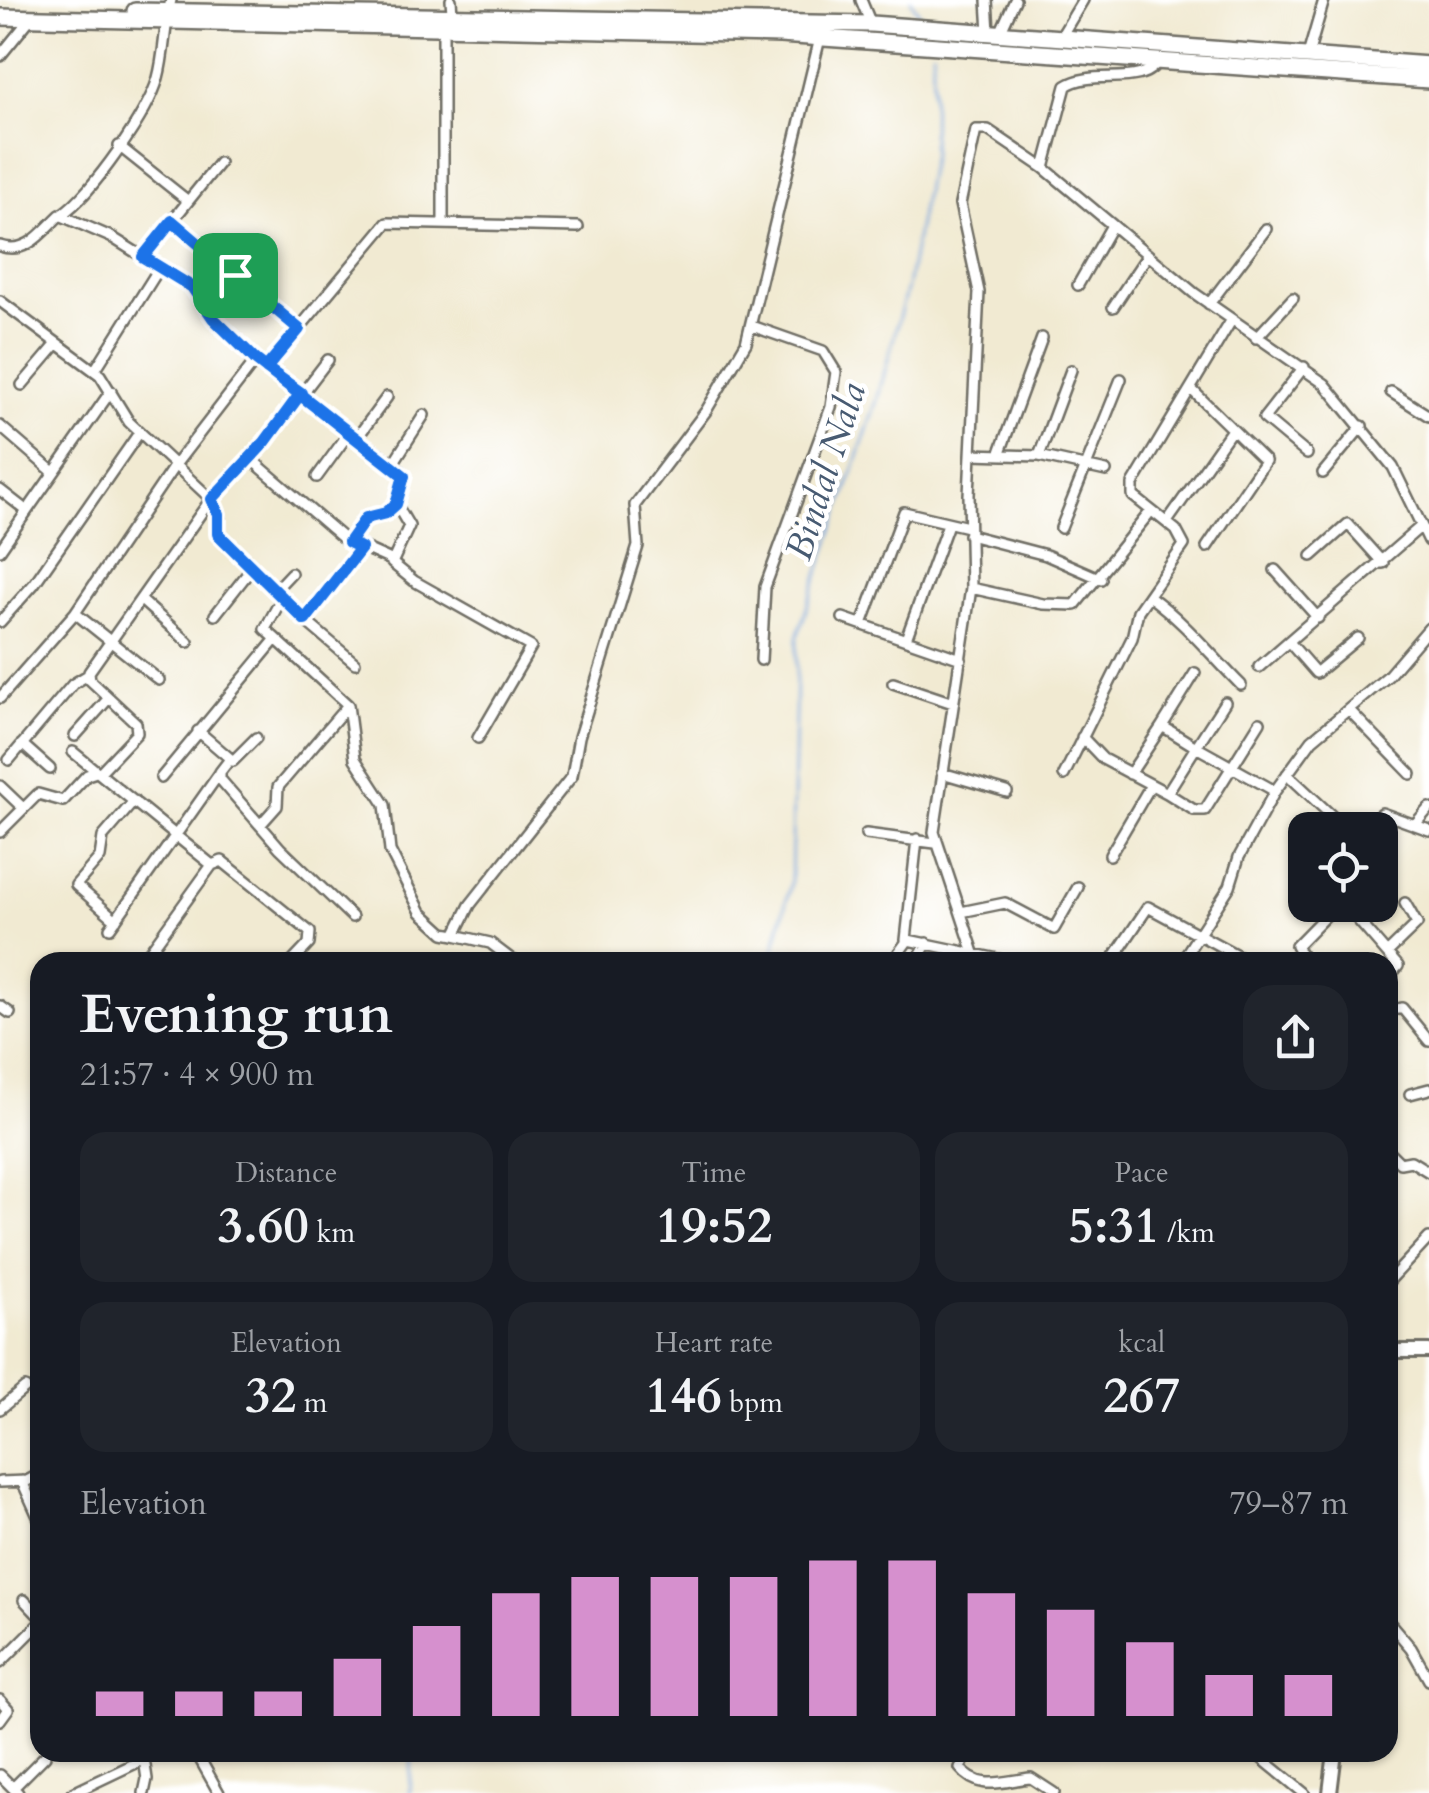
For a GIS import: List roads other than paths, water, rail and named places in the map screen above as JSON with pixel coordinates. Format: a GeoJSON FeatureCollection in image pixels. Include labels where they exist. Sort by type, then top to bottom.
{"type":"FeatureCollection","features":[{"type":"Feature","properties":{"kind":"highway"},"geometry":{"type":"LineString","coordinates":[[0,9],[72,14]]}},
{"type":"Feature","properties":{"kind":"highway"},"geometry":{"type":"LineString","coordinates":[[0,17],[169,11],[449,13],[820,38],[888,33],[1429,80]]}},
{"type":"Feature","properties":{"kind":"highway"},"geometry":{"type":"LineString","coordinates":[[656,24],[872,24],[888,33]]}},
{"type":"Feature","properties":{"kind":"highway"},"geometry":{"type":"LineString","coordinates":[[956,38],[994,33],[1158,56],[1308,55],[1429,65]]}},
{"type":"Feature","properties":{"kind":"street"},"geometry":{"type":"LineString","coordinates":[[861,0],[872,24]]}},
{"type":"Feature","properties":{"kind":"street"},"geometry":{"type":"LineString","coordinates":[[987,0],[994,33]]}},
{"type":"Feature","properties":{"kind":"street"},"geometry":{"type":"LineString","coordinates":[[994,33],[1015,0]]}},
{"type":"Feature","properties":{"kind":"street"},"geometry":{"type":"LineString","coordinates":[[1059,40],[1082,0]]}},
{"type":"Feature","properties":{"kind":"street"},"geometry":{"type":"LineString","coordinates":[[1308,55],[1324,0]]}},
{"type":"Feature","properties":{"kind":"street"},"geometry":{"type":"LineString","coordinates":[[0,246],[11,249],[29,244],[80,198],[118,146],[157,83],[169,11]]}},
{"type":"Feature","properties":{"kind":"street"},"geometry":{"type":"LineString","coordinates":[[443,222],[449,13]]}},
{"type":"Feature","properties":{"kind":"street"},"geometry":{"type":"LineString","coordinates":[[0,56],[31,18]]}},
{"type":"Feature","properties":{"kind":"street"},"geometry":{"type":"LineString","coordinates":[[455,936],[470,906],[575,770],[579,738],[638,546],[635,504],[723,386],[752,326],[820,38]]}},
{"type":"Feature","properties":{"kind":"street"},"geometry":{"type":"LineString","coordinates":[[1044,168],[1066,86],[1093,75],[1142,75],[1158,56]]}},
{"type":"Feature","properties":{"kind":"street"},"geometry":{"type":"LineString","coordinates":[[972,951],[935,844],[935,807],[971,588],[969,531],[979,292],[960,204],[973,133],[988,130],[1044,168],[1147,256],[1231,321],[1304,367],[1346,404],[1407,489],[1420,528],[1429,541]]}},
{"type":"Feature","properties":{"kind":"street"},"geometry":{"type":"LineString","coordinates":[[118,146],[188,201]]}},
{"type":"Feature","properties":{"kind":"street"},"geometry":{"type":"LineString","coordinates":[[143,257],[219,163]]}},
{"type":"Feature","properties":{"kind":"street"},"geometry":{"type":"LineString","coordinates":[[60,215],[85,223],[198,292],[213,318],[256,360],[404,476],[396,504],[386,513],[366,518],[349,542]]}},
{"type":"Feature","properties":{"kind":"street"},"geometry":{"type":"LineString","coordinates":[[172,221],[299,329]]}},
{"type":"Feature","properties":{"kind":"street"},"geometry":{"type":"LineString","coordinates":[[266,368],[382,226],[443,222],[578,227]]}},
{"type":"Feature","properties":{"kind":"street"},"geometry":{"type":"LineString","coordinates":[[1078,285],[1110,226]]}},
{"type":"Feature","properties":{"kind":"street"},"geometry":{"type":"LineString","coordinates":[[1209,304],[1266,229]]}},
{"type":"Feature","properties":{"kind":"street"},"geometry":{"type":"LineString","coordinates":[[1112,306],[1147,256]]}},
{"type":"Feature","properties":{"kind":"street"},"geometry":{"type":"LineString","coordinates":[[95,370],[160,267]]}},
{"type":"Feature","properties":{"kind":"street"},"geometry":{"type":"LineString","coordinates":[[1256,338],[1293,298]]}},
{"type":"Feature","properties":{"kind":"street"},"geometry":{"type":"LineString","coordinates":[[0,301],[95,370],[139,433],[212,499],[220,537],[275,590],[282,602],[355,663]]}},
{"type":"Feature","properties":{"kind":"street"},"geometry":{"type":"LineString","coordinates":[[1064,775],[1132,638],[1138,610],[1184,545],[1167,522],[1133,496],[1133,484],[1231,321]]}},
{"type":"Feature","properties":{"kind":"street"},"geometry":{"type":"LineString","coordinates":[[752,326],[823,351],[836,378],[830,407],[766,587],[761,660]]}},
{"type":"Feature","properties":{"kind":"street"},"geometry":{"type":"LineString","coordinates":[[999,455],[1042,338]]}},
{"type":"Feature","properties":{"kind":"street"},"geometry":{"type":"LineString","coordinates":[[22,386],[56,345]]}},
{"type":"Feature","properties":{"kind":"street"},"geometry":{"type":"LineString","coordinates":[[0,698],[74,613],[175,465],[256,360]]}},
{"type":"Feature","properties":{"kind":"street"},"geometry":{"type":"LineString","coordinates":[[9,760],[73,684],[88,675],[212,499],[251,459],[328,360]]}},
{"type":"Feature","properties":{"kind":"street"},"geometry":{"type":"LineString","coordinates":[[1304,367],[1264,418],[1306,454]]}},
{"type":"Feature","properties":{"kind":"street"},"geometry":{"type":"LineString","coordinates":[[1039,456],[1072,370]]}},
{"type":"Feature","properties":{"kind":"street"},"geometry":{"type":"LineString","coordinates":[[1061,528],[1121,379]]}},
{"type":"Feature","properties":{"kind":"street"},"geometry":{"type":"LineString","coordinates":[[1191,389],[1261,456],[1264,464],[1207,547]]}},
{"type":"Feature","properties":{"kind":"street"},"geometry":{"type":"LineString","coordinates":[[0,550],[4,535],[26,511],[112,391]]}},
{"type":"Feature","properties":{"kind":"street"},"geometry":{"type":"LineString","coordinates":[[1390,392],[1429,416]]}},
{"type":"Feature","properties":{"kind":"street"},"geometry":{"type":"LineString","coordinates":[[317,477],[387,396]]}},
{"type":"Feature","properties":{"kind":"street"},"geometry":{"type":"LineString","coordinates":[[392,465],[424,415]]}},
{"type":"Feature","properties":{"kind":"street"},"geometry":{"type":"LineString","coordinates":[[0,426],[52,470]]}},
{"type":"Feature","properties":{"kind":"street"},"geometry":{"type":"LineString","coordinates":[[1323,473],[1362,426]]}},
{"type":"Feature","properties":{"kind":"street"},"geometry":{"type":"LineString","coordinates":[[1167,522],[1231,431]]}},
{"type":"Feature","properties":{"kind":"street"},"geometry":{"type":"LineString","coordinates":[[0,622],[34,584],[139,433]]}},
{"type":"Feature","properties":{"kind":"street"},"geometry":{"type":"LineString","coordinates":[[972,454],[1039,456],[1106,471]]}},
{"type":"Feature","properties":{"kind":"street"},"geometry":{"type":"LineString","coordinates":[[251,459],[349,542],[391,560],[414,581],[531,647],[478,738]]}},
{"type":"Feature","properties":{"kind":"street"},"geometry":{"type":"LineString","coordinates":[[0,490],[26,511]]}},
{"type":"Feature","properties":{"kind":"street"},"geometry":{"type":"LineString","coordinates":[[391,560],[408,526],[396,504]]}},
{"type":"Feature","properties":{"kind":"street"},"geometry":{"type":"LineString","coordinates":[[862,624],[904,512],[1046,554],[1100,578]]}},
{"type":"Feature","properties":{"kind":"street"},"geometry":{"type":"LineString","coordinates":[[971,588],[1068,607],[1100,578],[1151,512]]}},
{"type":"Feature","properties":{"kind":"street"},"geometry":{"type":"LineString","coordinates":[[906,639],[948,524]]}},
{"type":"Feature","properties":{"kind":"street"},"geometry":{"type":"LineString","coordinates":[[1312,556],[1348,524],[1383,563]]}},
{"type":"Feature","properties":{"kind":"street"},"geometry":{"type":"LineString","coordinates":[[1258,667],[1420,528]]}},
{"type":"Feature","properties":{"kind":"street"},"geometry":{"type":"LineString","coordinates":[[305,620],[361,548]]}},
{"type":"Feature","properties":{"kind":"street"},"geometry":{"type":"LineString","coordinates":[[215,615],[252,568]]}},
{"type":"Feature","properties":{"kind":"street"},"geometry":{"type":"LineString","coordinates":[[1275,570],[1318,618]]}},
{"type":"Feature","properties":{"kind":"street"},"geometry":{"type":"LineString","coordinates":[[275,590],[292,572]]}},
{"type":"Feature","properties":{"kind":"street"},"geometry":{"type":"LineString","coordinates":[[1149,596],[1185,622],[1198,643],[1241,685]]}},
{"type":"Feature","properties":{"kind":"street"},"geometry":{"type":"LineString","coordinates":[[141,600],[188,642]]}},
{"type":"Feature","properties":{"kind":"street"},"geometry":{"type":"LineString","coordinates":[[282,602],[265,626],[274,640],[348,705],[356,759],[385,805],[390,851],[421,912],[444,933],[490,943],[502,952]]}},
{"type":"Feature","properties":{"kind":"street"},"geometry":{"type":"LineString","coordinates":[[74,613],[159,680]]}},
{"type":"Feature","properties":{"kind":"street"},"geometry":{"type":"LineString","coordinates":[[843,618],[961,660]]}},
{"type":"Feature","properties":{"kind":"street"},"geometry":{"type":"LineString","coordinates":[[1188,952],[1230,886],[1239,856],[1276,791],[1312,740],[1349,710],[1428,633]]}},
{"type":"Feature","properties":{"kind":"street"},"geometry":{"type":"LineString","coordinates":[[1289,642],[1316,672],[1358,638]]}},
{"type":"Feature","properties":{"kind":"street"},"geometry":{"type":"LineString","coordinates":[[160,778],[274,640]]}},
{"type":"Feature","properties":{"kind":"street"},"geometry":{"type":"LineString","coordinates":[[1130,774],[1195,672]]}},
{"type":"Feature","properties":{"kind":"street"},"geometry":{"type":"LineString","coordinates":[[0,832],[40,794],[61,802],[87,775],[100,772],[138,730],[88,675]]}},
{"type":"Feature","properties":{"kind":"street"},"geometry":{"type":"LineString","coordinates":[[892,683],[953,702]]}},
{"type":"Feature","properties":{"kind":"street"},"geometry":{"type":"LineString","coordinates":[[75,736],[110,698]]}},
{"type":"Feature","properties":{"kind":"street"},"geometry":{"type":"LineString","coordinates":[[1168,793],[1225,702]]}},
{"type":"Feature","properties":{"kind":"street"},"geometry":{"type":"LineString","coordinates":[[261,824],[277,806],[278,788],[348,705]]}},
{"type":"Feature","properties":{"kind":"street"},"geometry":{"type":"LineString","coordinates":[[1349,710],[1410,774]]}},
{"type":"Feature","properties":{"kind":"street"},"geometry":{"type":"LineString","coordinates":[[1082,737],[1096,754],[1194,810],[1205,810],[1260,722]]}},
{"type":"Feature","properties":{"kind":"street"},"geometry":{"type":"LineString","coordinates":[[1162,726],[1276,791]]}},
{"type":"Feature","properties":{"kind":"street"},"geometry":{"type":"LineString","coordinates":[[198,731],[230,759],[238,759],[256,738]]}},
{"type":"Feature","properties":{"kind":"street"},"geometry":{"type":"LineString","coordinates":[[22,744],[50,770]]}},
{"type":"Feature","properties":{"kind":"street"},"geometry":{"type":"LineString","coordinates":[[73,752],[212,864]]}},
{"type":"Feature","properties":{"kind":"street"},"geometry":{"type":"LineString","coordinates":[[134,801],[103,837],[100,857],[76,885],[113,924],[230,759]]}},
{"type":"Feature","properties":{"kind":"street"},"geometry":{"type":"LineString","coordinates":[[942,773],[1006,792]]}},
{"type":"Feature","properties":{"kind":"street"},"geometry":{"type":"LineString","coordinates":[[219,774],[280,848],[352,917]]}},
{"type":"Feature","properties":{"kind":"street"},"geometry":{"type":"LineString","coordinates":[[1287,774],[1328,812]]}},
{"type":"Feature","properties":{"kind":"street"},"geometry":{"type":"LineString","coordinates":[[1110,855],[1151,785]]}},
{"type":"Feature","properties":{"kind":"street"},"geometry":{"type":"LineString","coordinates":[[0,786],[23,808]]}},
{"type":"Feature","properties":{"kind":"street"},"geometry":{"type":"LineString","coordinates":[[1417,822],[1429,808]]}},
{"type":"Feature","properties":{"kind":"street"},"geometry":{"type":"LineString","coordinates":[[1398,817],[1429,830]]}},
{"type":"Feature","properties":{"kind":"street"},"geometry":{"type":"LineString","coordinates":[[866,834],[935,844]]}},
{"type":"Feature","properties":{"kind":"street"},"geometry":{"type":"LineString","coordinates":[[898,952],[906,940],[916,840]]}},
{"type":"Feature","properties":{"kind":"street"},"geometry":{"type":"LineString","coordinates":[[149,952],[212,864],[222,861],[236,868],[310,932],[309,944],[301,952]]}},
{"type":"Feature","properties":{"kind":"street"},"geometry":{"type":"LineString","coordinates":[[961,912],[1005,903],[1054,929],[1078,888]]}},
{"type":"Feature","properties":{"kind":"street"},"geometry":{"type":"LineString","coordinates":[[1389,952],[1418,924],[1405,903]]}},
{"type":"Feature","properties":{"kind":"street"},"geometry":{"type":"LineString","coordinates":[[1118,952],[1145,907],[1201,932],[1233,952]]}},
{"type":"Feature","properties":{"kind":"street"},"geometry":{"type":"LineString","coordinates":[[1299,952],[1296,946],[1319,922]]}},
{"type":"Feature","properties":{"kind":"street"},"geometry":{"type":"LineString","coordinates":[[1360,922],[1387,952]]}},
{"type":"Feature","properties":{"kind":"street"},"geometry":{"type":"LineString","coordinates":[[906,940],[976,952]]}},
{"type":"Feature","properties":{"kind":"street"},"geometry":{"type":"LineString","coordinates":[[922,952],[927,943]]}},
{"type":"Feature","properties":{"kind":"street"},"geometry":{"type":"LineString","coordinates":[[945,952],[946,948]]}},
{"type":"Feature","properties":{"kind":"street"},"geometry":{"type":"LineString","coordinates":[[0,1006],[10,1013]]}},
{"type":"Feature","properties":{"kind":"street"},"geometry":{"type":"LineString","coordinates":[[1398,1009],[1402,1008],[1429,1041]]}},
{"type":"Feature","properties":{"kind":"street"},"geometry":{"type":"LineString","coordinates":[[1410,1094],[1429,1090]]}},
{"type":"Feature","properties":{"kind":"street"},"geometry":{"type":"LineString","coordinates":[[1398,1160],[1429,1172]]}},
{"type":"Feature","properties":{"kind":"street"},"geometry":{"type":"LineString","coordinates":[[1398,1271],[1429,1238]]}},
{"type":"Feature","properties":{"kind":"street"},"geometry":{"type":"LineString","coordinates":[[1398,1351],[1429,1351]]}},
{"type":"Feature","properties":{"kind":"street"},"geometry":{"type":"LineString","coordinates":[[0,1408],[25,1388]]}},
{"type":"Feature","properties":{"kind":"street"},"geometry":{"type":"LineString","coordinates":[[0,1482],[30,1478]]}},
{"type":"Feature","properties":{"kind":"street"},"geometry":{"type":"LineString","coordinates":[[22,1482],[30,1499]]}},
{"type":"Feature","properties":{"kind":"street"},"geometry":{"type":"LineString","coordinates":[[24,1600],[30,1608]]}},
{"type":"Feature","properties":{"kind":"street"},"geometry":{"type":"LineString","coordinates":[[0,1663],[30,1631]]}},
{"type":"Feature","properties":{"kind":"street"},"geometry":{"type":"LineString","coordinates":[[1398,1634],[1429,1680]]}},
{"type":"Feature","properties":{"kind":"street"},"geometry":{"type":"LineString","coordinates":[[1415,1655],[1429,1659]]}},
{"type":"Feature","properties":{"kind":"street"},"geometry":{"type":"LineString","coordinates":[[0,1700],[8,1710],[0,1720]]}},
{"type":"Feature","properties":{"kind":"street"},"geometry":{"type":"LineString","coordinates":[[0,1775],[16,1791],[40,1762]]}},
{"type":"Feature","properties":{"kind":"street"},"geometry":{"type":"LineString","coordinates":[[73,1793],[87,1790],[135,1762]]}},
{"type":"Feature","properties":{"kind":"street"},"geometry":{"type":"LineString","coordinates":[[144,1762],[144,1793]]}},
{"type":"Feature","properties":{"kind":"street"},"geometry":{"type":"LineString","coordinates":[[202,1762],[219,1793]]}},
{"type":"Feature","properties":{"kind":"street"},"geometry":{"type":"LineString","coordinates":[[963,1762],[960,1768],[966,1776],[992,1786],[1031,1778],[1054,1793]]}},
{"type":"Feature","properties":{"kind":"street"},"geometry":{"type":"LineString","coordinates":[[1266,1762],[1304,1793]]}},
{"type":"Feature","properties":{"kind":"street"},"geometry":{"type":"LineString","coordinates":[[1330,1793],[1334,1762]]}},
{"type":"Feature","properties":{"kind":"waterway","name":"Bindal Nala"},"geometry":{"type":"LineString","coordinates":[[911,0],[923,20]]}},
{"type":"Feature","properties":{"kind":"waterway","name":"Bindal Nala"},"geometry":{"type":"LineString","coordinates":[[774,952],[791,882],[797,637],[878,397],[907,287],[932,153],[933,51]]}},
{"type":"Feature","properties":{"kind":"waterway","name":"Bindal Nala"},"geometry":{"type":"LineString","coordinates":[[410,1793],[412,1762]]}}]}
